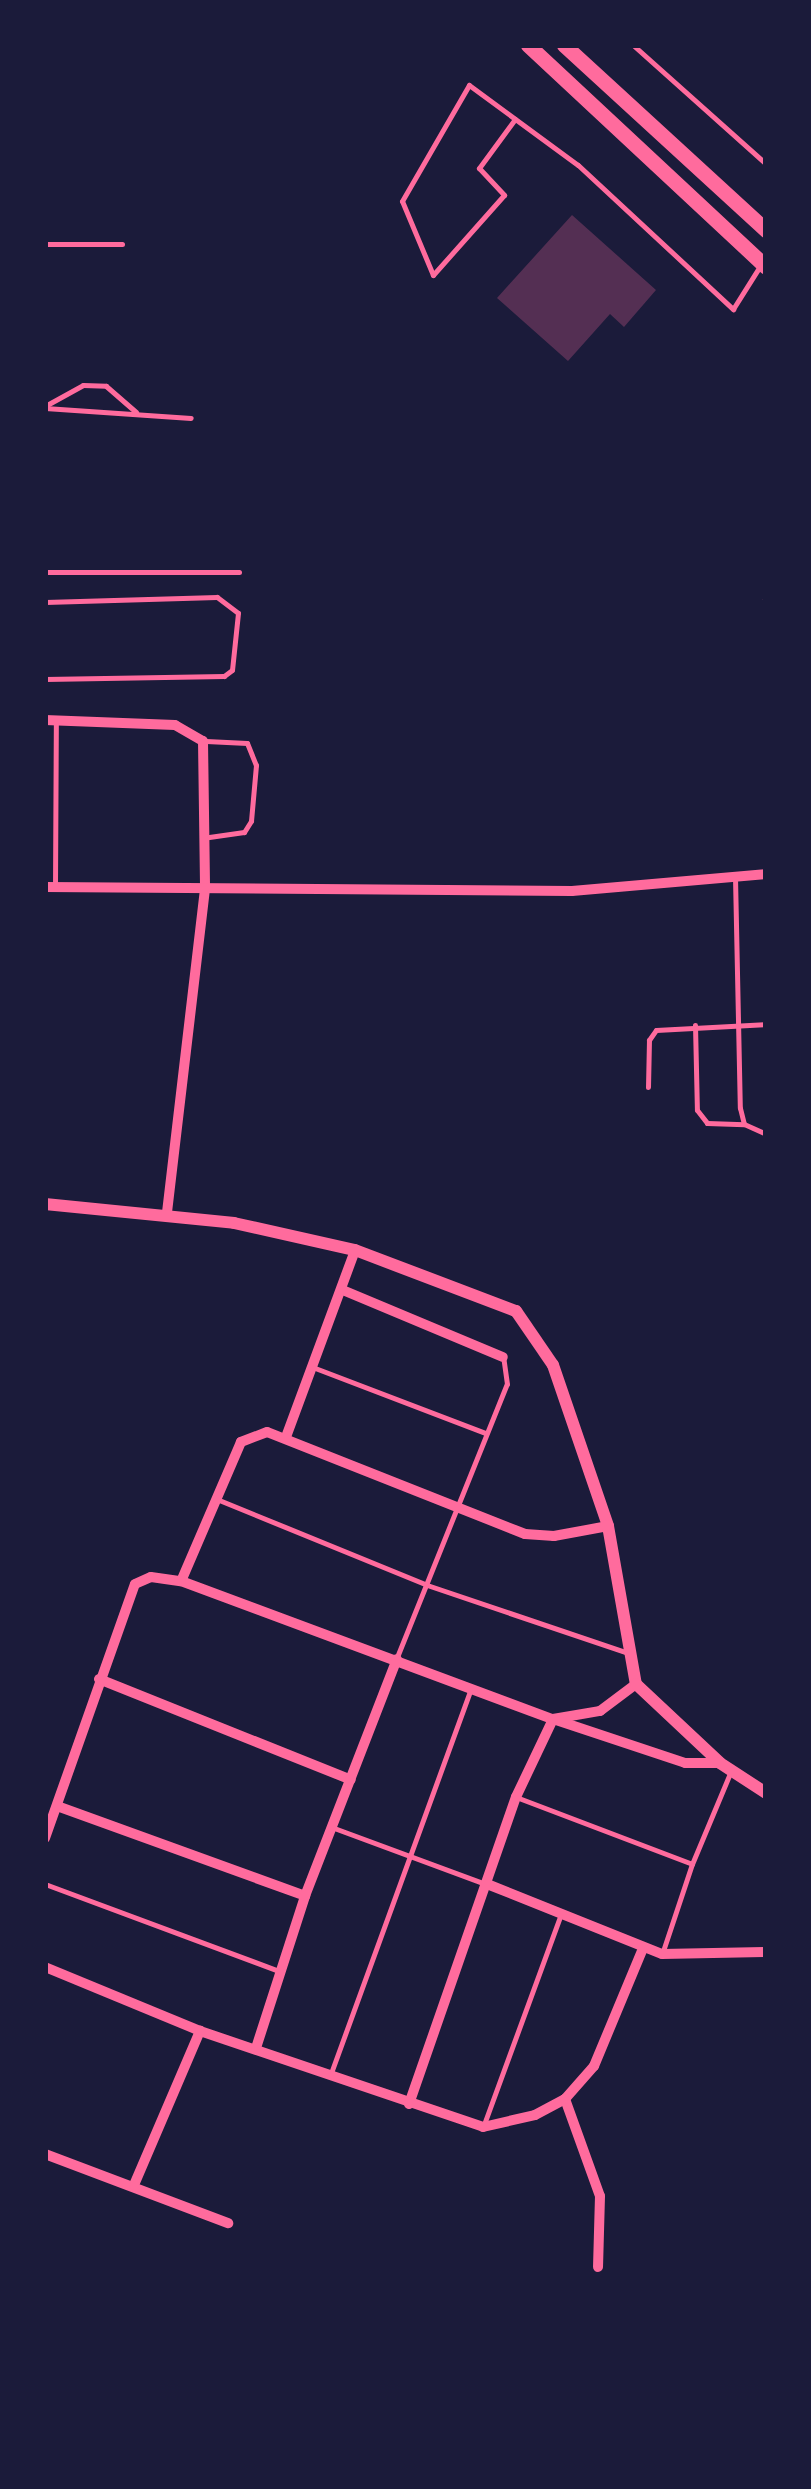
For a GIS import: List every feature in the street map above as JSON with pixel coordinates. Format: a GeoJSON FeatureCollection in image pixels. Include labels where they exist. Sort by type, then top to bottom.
{"type":"FeatureCollection","features":[{"type":"Feature","properties":{"kind":"highway"},"geometry":{"type":"LineString","coordinates":[[528,45],[764,263]]}},
{"type":"Feature","properties":{"kind":"highway"},"geometry":{"type":"LineString","coordinates":[[564,45],[766,230]]}},
{"type":"Feature","properties":{"kind":"highway"},"geometry":{"type":"LineString","coordinates":[[744,210],[766,210]]}},
{"type":"Feature","properties":{"kind":"street"},"geometry":{"type":"LineString","coordinates":[[50,720],[176,725],[203,741],[205,889],[167,1212]]}},
{"type":"Feature","properties":{"kind":"street"},"geometry":{"type":"LineString","coordinates":[[50,887],[572,891],[766,874]]}},
{"type":"Feature","properties":{"kind":"street"},"geometry":{"type":"LineString","coordinates":[[45,1204],[167,1212],[354,1250],[493,1299],[536,1332],[608,1526],[636,1684],[725,1767],[766,1793]]}},
{"type":"Feature","properties":{"kind":"street"},"geometry":{"type":"LineString","coordinates":[[286,1437],[345,1291],[354,1250]]}},
{"type":"Feature","properties":{"kind":"street"},"geometry":{"type":"LineString","coordinates":[[345,1291],[503,1357]]}},
{"type":"Feature","properties":{"kind":"street"},"geometry":{"type":"LineString","coordinates":[[182,1581],[242,1442],[267,1432],[525,1534],[554,1536],[608,1526]]}},
{"type":"Feature","properties":{"kind":"street"},"geometry":{"type":"LineString","coordinates":[[45,1838],[134,1584],[150,1577],[182,1581],[552,1719],[685,1763],[725,1767]]}},
{"type":"Feature","properties":{"kind":"street"},"geometry":{"type":"LineString","coordinates":[[256,2048],[305,1896],[396,1659]]}},
{"type":"Feature","properties":{"kind":"street"},"geometry":{"type":"LineString","coordinates":[[99,1678],[351,1780]]}},
{"type":"Feature","properties":{"kind":"street"},"geometry":{"type":"LineString","coordinates":[[552,1719],[600,1711],[636,1684]]}},
{"type":"Feature","properties":{"kind":"street"},"geometry":{"type":"LineString","coordinates":[[409,2104],[516,1797],[552,1719]]}},
{"type":"Feature","properties":{"kind":"street"},"geometry":{"type":"LineString","coordinates":[[57,1806],[305,1896]]}},
{"type":"Feature","properties":{"kind":"street"},"geometry":{"type":"LineString","coordinates":[[487,1884],[662,1954],[766,1952]]}},
{"type":"Feature","properties":{"kind":"street"},"geometry":{"type":"LineString","coordinates":[[45,1967],[200,2031],[483,2127],[565,2099],[594,2066],[643,1948]]}},
{"type":"Feature","properties":{"kind":"street"},"geometry":{"type":"LineString","coordinates":[[134,2186],[200,2031]]}},
{"type":"Feature","properties":{"kind":"street"},"geometry":{"type":"LineString","coordinates":[[565,2099],[600,2196],[598,2267]]}},
{"type":"Feature","properties":{"kind":"street"},"geometry":{"type":"LineString","coordinates":[[45,2154],[228,2223]]}},
{"type":"Feature","properties":{"kind":"lane"},"geometry":{"type":"LineString","coordinates":[[633,45],[766,164]]}},
{"type":"Feature","properties":{"kind":"lane"},"geometry":{"type":"LineString","coordinates":[[515,120],[479,168],[504,195],[433,275],[402,201],[469,86],[578,165],[733,308],[764,263]]}},
{"type":"Feature","properties":{"kind":"lane"},"geometry":{"type":"LineString","coordinates":[[45,244],[122,244]]}},
{"type":"Feature","properties":{"kind":"lane"},"geometry":{"type":"LineString","coordinates":[[45,407],[72,388],[106,386],[138,414]]}},
{"type":"Feature","properties":{"kind":"lane"},"geometry":{"type":"LineString","coordinates":[[45,407],[190,418]]}},
{"type":"Feature","properties":{"kind":"lane"},"geometry":{"type":"LineString","coordinates":[[45,572],[240,572]]}},
{"type":"Feature","properties":{"kind":"lane"},"geometry":{"type":"LineString","coordinates":[[45,602],[218,597],[238,613],[232,670],[224,676],[45,678]]}},
{"type":"Feature","properties":{"kind":"lane"},"geometry":{"type":"LineString","coordinates":[[50,720],[50,887]]}},
{"type":"Feature","properties":{"kind":"lane"},"geometry":{"type":"LineString","coordinates":[[203,741],[247,743],[256,765],[251,821],[244,832],[206,837]]}},
{"type":"Feature","properties":{"kind":"lane"},"geometry":{"type":"LineString","coordinates":[[735,875],[744,1124]]}},
{"type":"Feature","properties":{"kind":"lane"},"geometry":{"type":"LineString","coordinates":[[648,1087],[649,1040],[656,1030],[766,1024]]}},
{"type":"Feature","properties":{"kind":"lane"},"geometry":{"type":"LineString","coordinates":[[694,1025],[697,1110],[707,1123],[744,1124],[766,1134]]}},
{"type":"Feature","properties":{"kind":"lane"},"geometry":{"type":"LineString","coordinates":[[396,1659],[507,1384],[503,1357]]}},
{"type":"Feature","properties":{"kind":"lane"},"geometry":{"type":"LineString","coordinates":[[315,1368],[486,1434]]}},
{"type":"Feature","properties":{"kind":"lane"},"geometry":{"type":"LineString","coordinates":[[216,1498],[427,1585],[628,1652]]}},
{"type":"Feature","properties":{"kind":"lane"},"geometry":{"type":"LineString","coordinates":[[331,2073],[472,1686]]}},
{"type":"Feature","properties":{"kind":"lane"},"geometry":{"type":"LineString","coordinates":[[662,1954],[725,1767]]}},
{"type":"Feature","properties":{"kind":"lane"},"geometry":{"type":"LineString","coordinates":[[516,1797],[692,1864]]}},
{"type":"Feature","properties":{"kind":"lane"},"geometry":{"type":"LineString","coordinates":[[332,1827],[487,1884]]}},
{"type":"Feature","properties":{"kind":"lane"},"geometry":{"type":"LineString","coordinates":[[45,1884],[280,1972]]}},
{"type":"Feature","properties":{"kind":"lane"},"geometry":{"type":"LineString","coordinates":[[483,2127],[562,1914]]}},
{"type":"Feature","properties":{"kind":"building"},"geometry":{"type":"Polygon","coordinates":[[[572,215],[656,290],[624,327],[610,314],[568,361],[497,298],[572,215]]]}}]}
